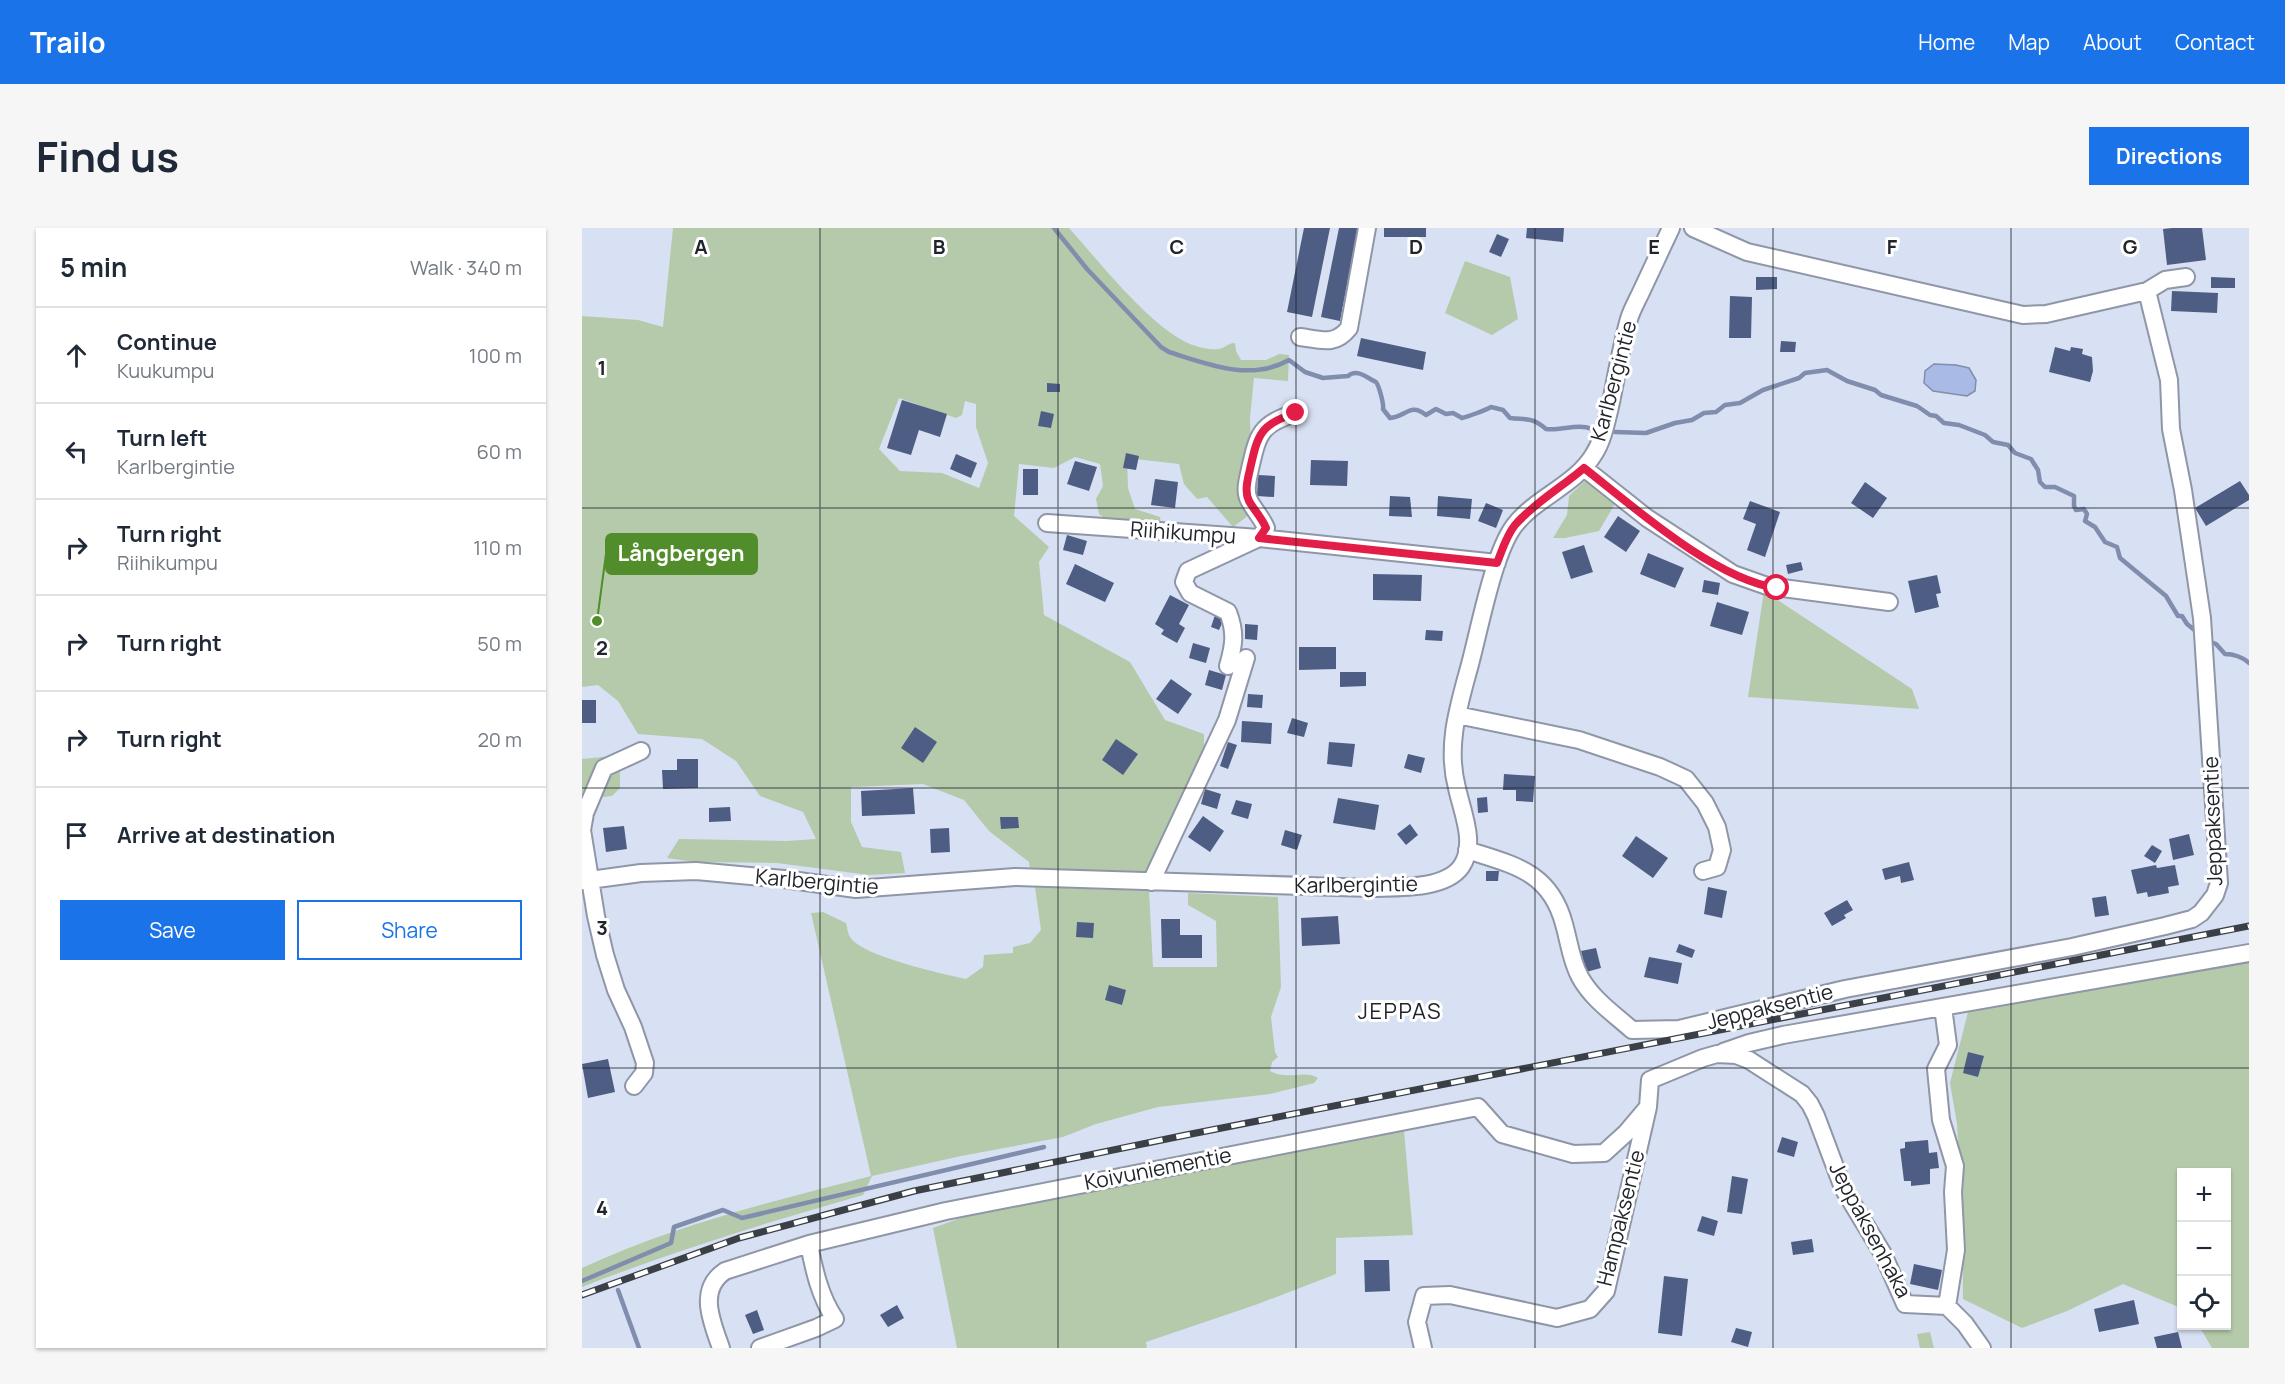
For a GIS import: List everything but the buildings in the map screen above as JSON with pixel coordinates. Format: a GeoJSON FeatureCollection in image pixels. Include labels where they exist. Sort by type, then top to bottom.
{"type":"FeatureCollection","features":[{"type":"Feature","properties":{"kind":"street"},"geometry":{"type":"LineString","coordinates":[[1300,337],[1327,341],[1341,338],[1349,328],[1367,228]]}},
{"type":"Feature","properties":{"kind":"street","name":"Karlbergintie"},"geometry":{"type":"LineString","coordinates":[[586,880],[641,873],[696,871],[784,879],[856,889],[1015,877],[1371,888],[1422,886],[1437,883],[1453,875],[1462,866],[1467,850],[1468,830],[1452,763],[1456,715],[1497,563],[1514,526],[1532,508],[1561,488],[1584,468],[1595,453],[1604,434],[1630,317],[1671,228]]}},
{"type":"Feature","properties":{"kind":"street"},"geometry":{"type":"LineString","coordinates":[[1693,228],[1747,252],[2023,315],[2046,314],[2147,291],[2165,280],[2186,277]]}},
{"type":"Feature","properties":{"kind":"street","name":"Jeppaksentie"},"geometry":{"type":"LineString","coordinates":[[1467,850],[1514,866],[1544,884],[1555,897],[1580,977],[1594,996],[1632,1030],[1679,1029],[1845,989],[2072,947],[2192,919],[2209,905],[2219,883],[2202,618],[2183,489],[2171,429],[2169,380],[2147,291]]}},
{"type":"Feature","properties":{"kind":"street"},"geometry":{"type":"LineString","coordinates":[[1227,666],[1233,648],[1234,627],[1228,612],[1190,593],[1184,582],[1188,571],[1259,538],[1266,528],[1260,514],[1249,500],[1247,485],[1256,440],[1281,417],[1296,413]]}},
{"type":"Feature","properties":{"kind":"street"},"geometry":{"type":"LineString","coordinates":[[1584,468],[1647,518],[1733,574],[1767,586],[1889,602]]}},
{"type":"Feature","properties":{"kind":"street","name":"Riihikumpu"},"geometry":{"type":"LineString","coordinates":[[1047,523],[1259,538],[1497,563]]}},
{"type":"Feature","properties":{"kind":"street"},"geometry":{"type":"LineString","coordinates":[[1151,882],[1227,720],[1246,657]]}},
{"type":"Feature","properties":{"kind":"street"},"geometry":{"type":"LineString","coordinates":[[1456,715],[1579,740],[1660,766],[1686,779],[1705,803],[1717,827],[1722,850],[1717,867],[1703,871]]}},
{"type":"Feature","properties":{"kind":"street"},"geometry":{"type":"LineString","coordinates":[[634,1086],[644,1073],[645,1063],[633,1027],[616,990],[605,955],[586,880],[582,830],[585,813],[604,768],[641,751]]}},
{"type":"Feature","properties":{"kind":"street"},"geometry":{"type":"LineString","coordinates":[[1717,1054],[1761,1040],[2249,953]]}},
{"type":"Feature","properties":{"kind":"street"},"geometry":{"type":"LineString","coordinates":[[1943,1007],[1948,1046],[1936,1069],[1941,1120],[1955,1166],[1953,1192],[1956,1250],[1947,1306],[1965,1324],[1982,1348]]}},
{"type":"Feature","properties":{"kind":"street","name":"Hampaksentie"},"geometry":{"type":"LineString","coordinates":[[1423,1348],[1417,1322],[1424,1296],[1450,1294],[1557,1318],[1590,1309],[1606,1291],[1648,1107],[1650,1080],[1717,1054]]}},
{"type":"Feature","properties":{"kind":"street","name":"Jeppaksenhaka"},"geometry":{"type":"LineString","coordinates":[[1717,1054],[1736,1055],[1749,1060],[1802,1094],[1816,1116],[1843,1188],[1883,1254],[1905,1304],[1947,1306]]}},
{"type":"Feature","properties":{"kind":"street","name":"Koivuniementie"},"geometry":{"type":"LineString","coordinates":[[721,1348],[709,1304],[711,1285],[717,1276],[725,1270],[809,1244],[946,1211],[1478,1107],[1502,1134],[1573,1154],[1604,1153],[1626,1133],[1648,1107]]}},
{"type":"Feature","properties":{"kind":"street"},"geometry":{"type":"LineString","coordinates":[[760,1348],[835,1319],[827,1307],[814,1271],[809,1244]]}},
{"type":"Feature","properties":{"kind":"green space"},"geometry":{"type":"Polygon","coordinates":[[[673,228],[1069,228],[1128,295],[1163,327],[1180,339],[1198,347],[1213,349],[1235,343],[1241,360],[1266,360],[1279,354],[1289,355],[1288,381],[1254,378],[1250,418],[1253,512],[1233,527],[1207,497],[1197,499],[1184,484],[1179,464],[1127,458],[1128,488],[1135,509],[1160,517],[1161,525],[1111,523],[1099,514],[1096,499],[1103,486],[1100,464],[1075,457],[1054,468],[1019,464],[1014,516],[1049,547],[1039,562],[1044,615],[1130,662],[1165,720],[1204,734],[1204,760],[1151,875],[1030,869],[1029,862],[989,831],[964,800],[923,784],[851,787],[851,822],[862,847],[901,852],[905,873],[869,875],[777,863],[695,862],[667,858],[679,839],[787,841],[816,839],[803,812],[760,796],[736,761],[702,739],[638,734],[618,701],[598,685],[582,687],[582,316],[638,320],[663,327],[673,228]],[[899,398],[879,449],[900,471],[942,473],[979,488],[988,463],[976,427],[976,404],[965,401],[962,415],[956,418],[899,398]]]}},
{"type":"Feature","properties":{"kind":"green space"},"geometry":{"type":"Polygon","coordinates":[[[1465,261],[1510,277],[1518,319],[1492,335],[1445,313],[1465,261]]]}},
{"type":"Feature","properties":{"kind":"green space"},"geometry":{"type":"Polygon","coordinates":[[[1585,481],[1616,502],[1599,531],[1565,538],[1553,538],[1567,515],[1569,496],[1585,481]]]}},
{"type":"Feature","properties":{"kind":"green space"},"geometry":{"type":"Polygon","coordinates":[[[1764,591],[1912,689],[1919,709],[1748,697],[1764,591]]]}},
{"type":"Feature","properties":{"kind":"green space"},"geometry":{"type":"Polygon","coordinates":[[[613,756],[620,772],[620,788],[612,796],[587,799],[582,806],[582,759],[613,756]]]}},
{"type":"Feature","properties":{"kind":"green space"},"geometry":{"type":"Polygon","coordinates":[[[1035,887],[1149,891],[1153,967],[1217,967],[1216,921],[1188,905],[1188,893],[1278,897],[1281,987],[1271,1017],[1275,1052],[1278,1057],[1272,1062],[1270,1071],[1283,1075],[1307,1075],[1318,1078],[1314,1083],[1270,1094],[1158,1107],[1096,1124],[1063,1137],[872,1176],[863,1195],[721,1238],[582,1287],[582,1268],[652,1239],[725,1215],[871,1176],[811,913],[823,912],[846,923],[850,937],[870,951],[904,963],[966,979],[983,967],[984,955],[1013,953],[1013,947],[1030,943],[1041,930],[1035,887]]]}},
{"type":"Feature","properties":{"kind":"green space"},"geometry":{"type":"Polygon","coordinates":[[[2249,960],[2249,1348],[2212,1348],[2201,1330],[2231,1330],[2231,1168],[2177,1168],[2177,1306],[2123,1284],[2067,1311],[2022,1328],[1963,1299],[1962,1213],[1957,1124],[1950,1083],[1969,1008],[2249,960]]]}},
{"type":"Feature","properties":{"kind":"green space"},"geometry":{"type":"Polygon","coordinates":[[[1404,1130],[1413,1235],[1336,1238],[1336,1274],[1258,1304],[1146,1342],[1147,1348],[957,1348],[933,1228],[977,1212],[1404,1130]]]}},
{"type":"Feature","properties":{"kind":"green space"},"geometry":{"type":"Polygon","coordinates":[[[1930,1332],[1934,1348],[1920,1348],[1917,1334],[1930,1332]]]}},
{"type":"Feature","properties":{"kind":"water"},"geometry":{"type":"Polygon","coordinates":[[[1934,364],[1969,368],[1976,380],[1975,391],[1967,396],[1933,391],[1924,383],[1925,371],[1934,364]]]}},
{"type":"Feature","properties":{"kind":"waterway"},"geometry":{"type":"LineString","coordinates":[[1054,228],[1087,269],[1161,347],[1169,352],[1229,369],[1259,370],[1289,360],[1305,372],[1323,378],[1358,373],[1376,382],[1383,409],[1390,418],[1412,410],[1421,411],[1426,415],[1436,409],[1462,418],[1491,407],[1503,410],[1510,418],[1533,421],[1546,429],[1581,427],[1592,429]]}},
{"type":"Feature","properties":{"kind":"waterway"},"geometry":{"type":"LineString","coordinates":[[1615,432],[1646,433],[1692,420],[1704,413],[1716,412],[1725,405],[1740,403],[1763,390],[1799,378],[1805,373],[1827,370],[1847,381],[1875,390],[1881,395],[1917,406],[1944,423],[1959,425],[1985,435],[1993,442],[2008,445],[2015,453],[2031,459],[2038,470],[2040,482],[2045,487],[2055,487],[2074,496],[2076,510],[2084,509],[2087,514],[2085,521],[2095,527],[2105,542],[2117,547],[2120,558],[2166,596],[2178,616],[2182,616],[2187,624],[2197,632]]}},
{"type":"Feature","properties":{"kind":"waterway"},"geometry":{"type":"LineString","coordinates":[[2208,641],[2216,644],[2225,654],[2238,656],[2249,663]]}},
{"type":"Feature","properties":{"kind":"waterway"},"geometry":{"type":"LineString","coordinates":[[582,1281],[671,1243],[674,1227],[723,1210],[742,1218],[1044,1147]]}},
{"type":"Feature","properties":{"kind":"waterway"},"geometry":{"type":"LineString","coordinates":[[618,1290],[639,1348]]}},
{"type":"Feature","properties":{"kind":"railway"},"geometry":{"type":"LineString","coordinates":[[582,1295],[739,1238],[914,1191],[1186,1135],[2249,926]]}},
{"type":"Feature","properties":{"kind":"place","name":"Långbergen"},"geometry":{"type":"Point","coordinates":[597,621]}},
{"type":"Feature","properties":{"kind":"district","name":"JEPPAS"},"geometry":{"type":"Point","coordinates":[1400,1011]}},
{"type":"Feature","properties":{"kind":"route"},"geometry":{"type":"LineString","coordinates":[[1296,413],[1281,417],[1256,440],[1247,485],[1249,500],[1260,514],[1266,528],[1259,538],[1497,563],[1514,526],[1532,508],[1561,488],[1584,468],[1647,518],[1710,561],[1733,574],[1777,588]]}}]}
